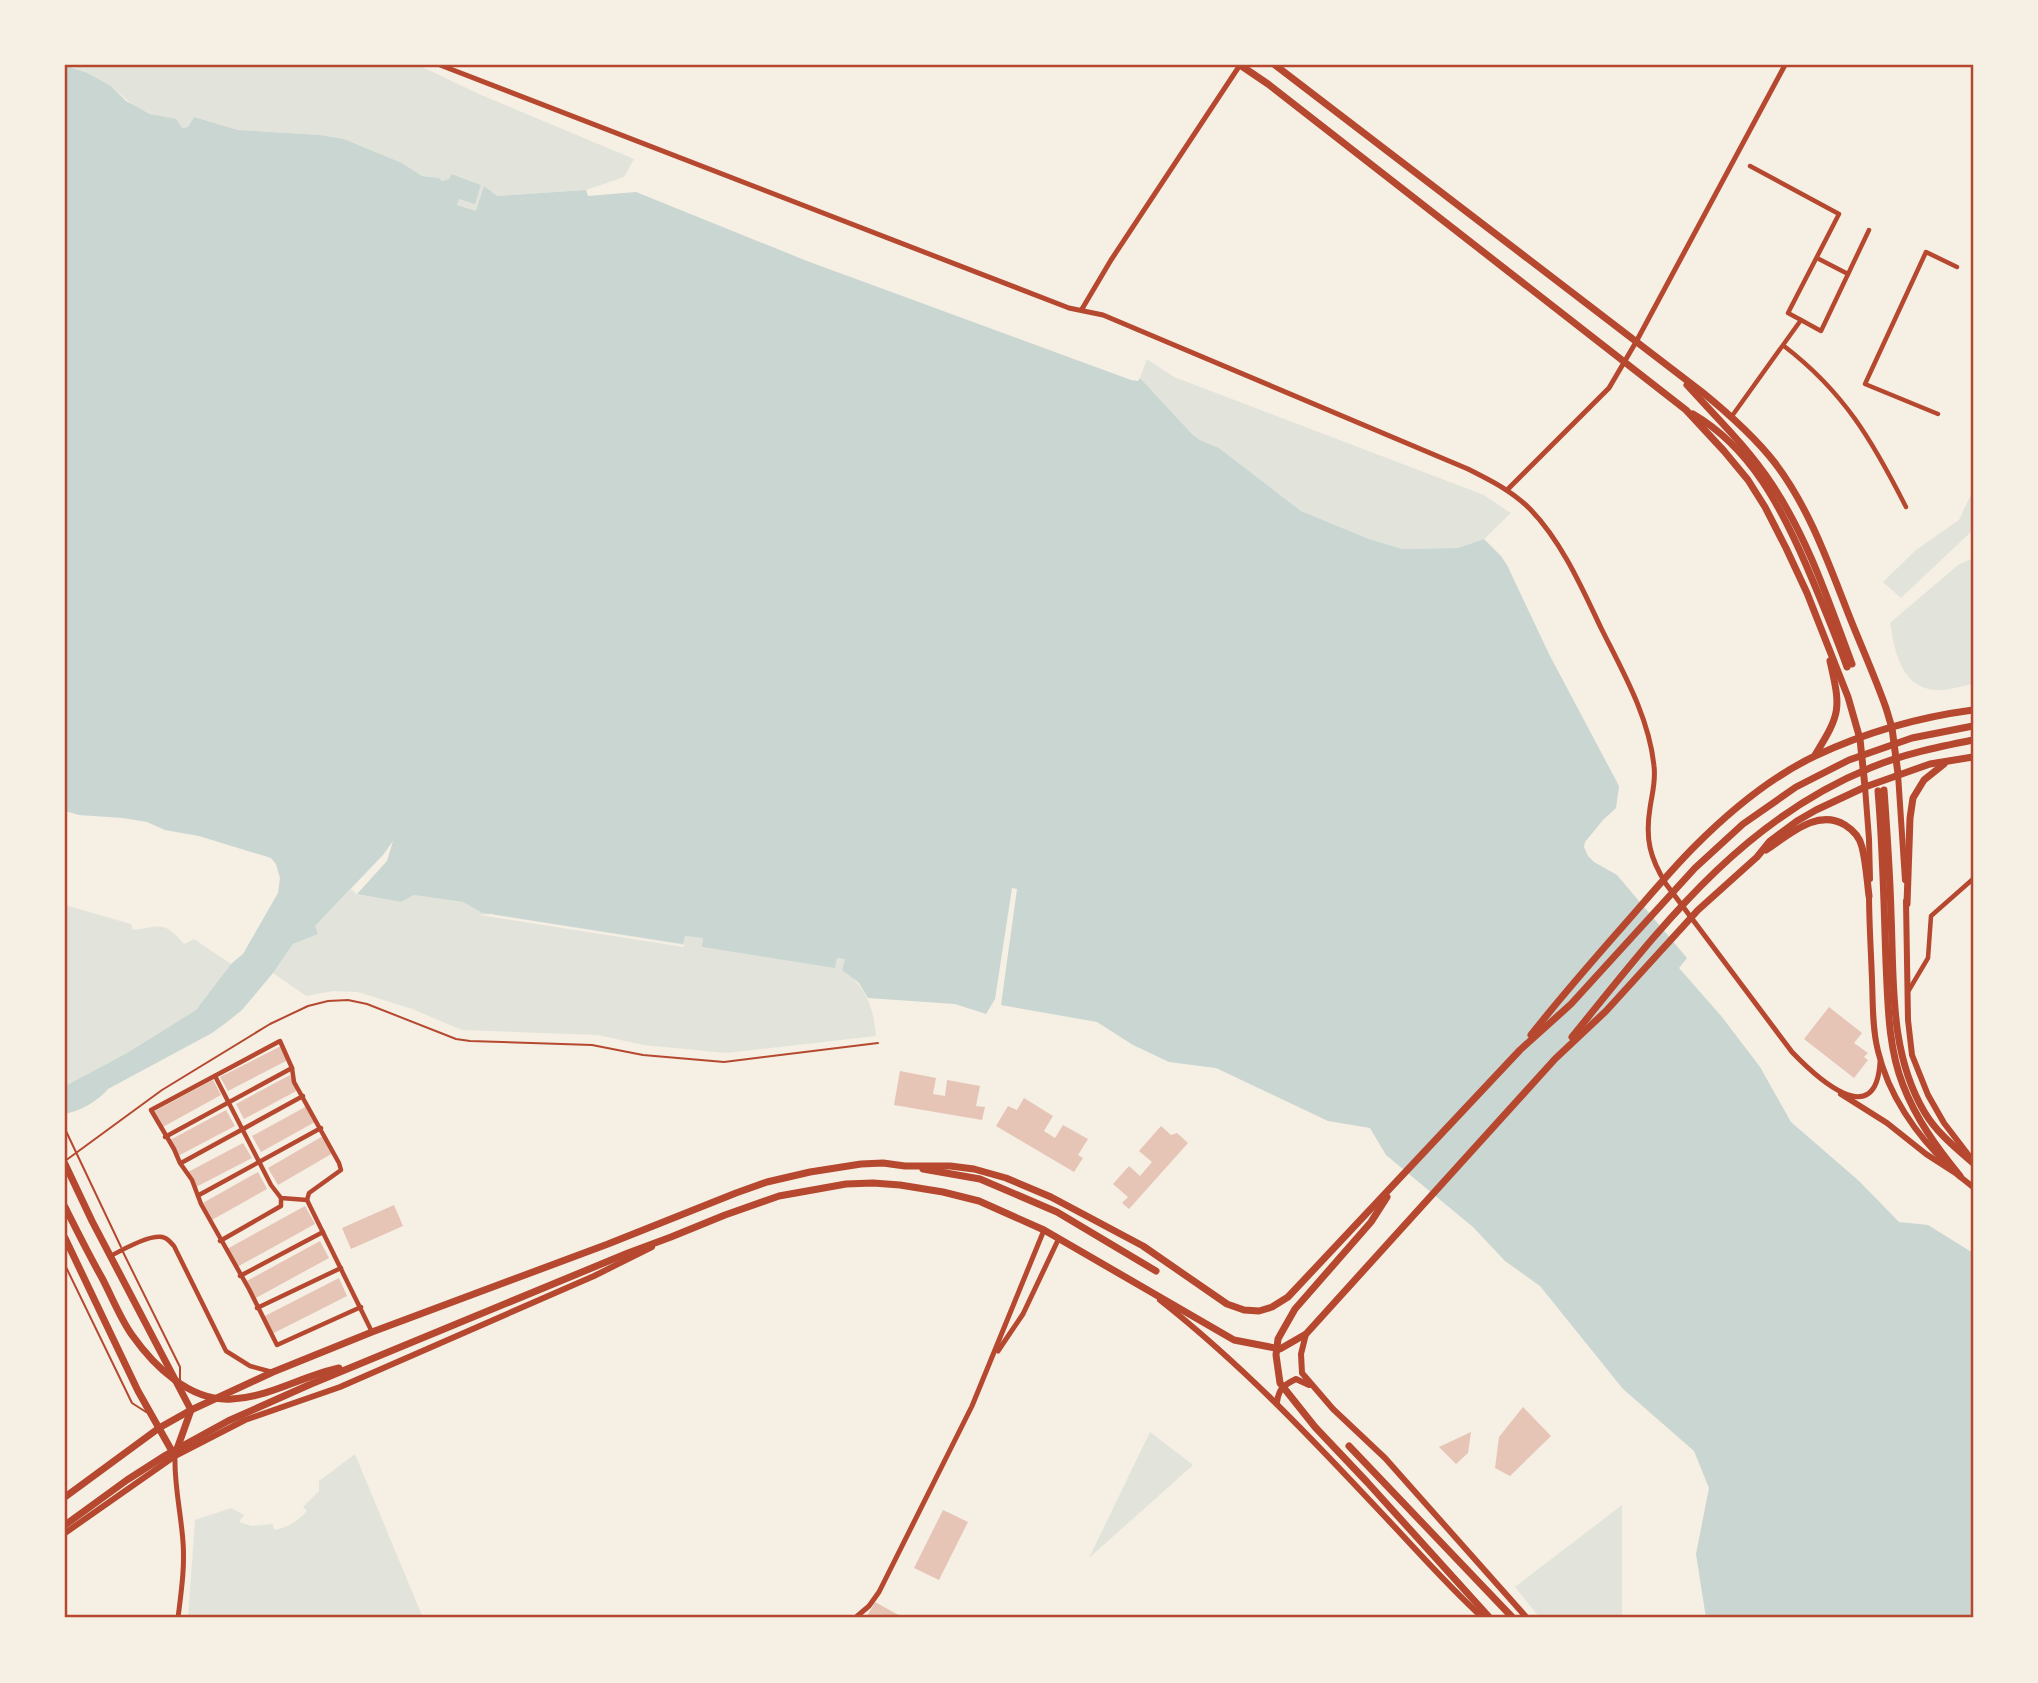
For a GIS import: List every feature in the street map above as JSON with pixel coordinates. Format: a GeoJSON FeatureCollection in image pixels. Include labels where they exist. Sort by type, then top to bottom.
{"type":"FeatureCollection","features":[{"type":"Feature","properties":{"kind":"main road"},"geometry":{"type":"LineString","coordinates":[[1240,65],[1268,84],[1624,363],[1686,410],[1721,432],[1751,464],[1782,513],[1850,665],[1809,555],[1784,503],[1739,440],[1678,374]]}},
{"type":"Feature","properties":{"kind":"main road"},"geometry":{"type":"LineString","coordinates":[[1275,65],[1732,416],[1776,465],[1801,507],[1830,566],[1892,728],[1907,904],[1909,1035],[1916,1066],[1928,1096],[1973,1163]]}},
{"type":"Feature","properties":{"kind":"main road"},"geometry":{"type":"LineString","coordinates":[[1686,410],[1732,460],[1765,507],[1807,593],[1848,697],[1860,739],[1865,786],[1874,1026],[1880,1060],[1897,1097],[1921,1135],[1932,1150],[1973,1187]]}},
{"type":"Feature","properties":{"kind":"main road"},"geometry":{"type":"LineString","coordinates":[[1815,756],[1835,719],[1838,704],[1825,640]]}},
{"type":"Feature","properties":{"kind":"main road"},"geometry":{"type":"LineString","coordinates":[[905,1166],[950,1166],[1006,1178],[1040,1192],[1143,1246],[1227,1304],[1259,1311],[1272,1307],[1288,1297],[1395,1184],[1520,1049],[1559,998],[1684,857],[1732,812],[1774,780],[1815,756],[1892,728],[1931,717],[1973,710]]}},
{"type":"Feature","properties":{"kind":"main road"},"geometry":{"type":"LineString","coordinates":[[1520,1049],[1571,1004],[1695,868],[1734,831],[1762,810],[1813,778],[1872,751],[1912,738],[1973,726]]}},
{"type":"Feature","properties":{"kind":"main road"},"geometry":{"type":"LineString","coordinates":[[65,1525],[127,1480],[228,1421],[628,1252],[779,1196],[823,1186],[873,1183],[923,1188],[959,1195],[996,1208],[1059,1238],[1234,1340],[1279,1349],[1306,1334],[1555,1059],[1656,934],[1736,851],[1773,821],[1811,797],[1871,767],[1913,753],[1973,740]]}},
{"type":"Feature","properties":{"kind":"main road"},"geometry":{"type":"LineString","coordinates":[[1757,857],[1770,841],[1797,821],[1865,786],[1930,764],[1973,757]]}},
{"type":"Feature","properties":{"kind":"main road"},"geometry":{"type":"LineString","coordinates":[[1907,904],[1913,798],[1924,780],[1947,761]]}},
{"type":"Feature","properties":{"kind":"main road"},"geometry":{"type":"LineString","coordinates":[[1960,1176],[1936,1146],[1916,1113],[1896,1063],[1888,1004],[1881,791],[1890,885],[1895,1022],[1902,1062],[1916,1096],[1934,1128],[1973,1163]]}},
{"type":"Feature","properties":{"kind":"main road"},"geometry":{"type":"LineString","coordinates":[[1555,1059],[1606,1011],[1716,892],[1757,857],[1812,821],[1836,821],[1851,829],[1862,845],[1869,896]]}},
{"type":"Feature","properties":{"kind":"main road"},"geometry":{"type":"LineString","coordinates":[[1841,1094],[1887,1123],[1926,1154],[1960,1176]]}},
{"type":"Feature","properties":{"kind":"main road"},"geometry":{"type":"LineString","coordinates":[[65,1162],[109,1256],[191,1410],[175,1455]]}},
{"type":"Feature","properties":{"kind":"main road"},"geometry":{"type":"LineString","coordinates":[[65,1497],[159,1428],[273,1372],[767,1182],[810,1172],[883,1163],[980,1179],[1058,1212],[1156,1271]]}},
{"type":"Feature","properties":{"kind":"main road"},"geometry":{"type":"LineString","coordinates":[[1395,1184],[1371,1222],[1295,1309],[1278,1339],[1276,1355],[1280,1383],[1315,1427],[1490,1618]]}},
{"type":"Feature","properties":{"kind":"main road"},"geometry":{"type":"LineString","coordinates":[[65,1207],[131,1334],[154,1363],[191,1391],[222,1399],[245,1398],[277,1390],[321,1372],[356,1365]]}},
{"type":"Feature","properties":{"kind":"main road"},"geometry":{"type":"LineString","coordinates":[[65,1533],[175,1455],[245,1420],[340,1387],[594,1276],[671,1237]]}},
{"type":"Feature","properties":{"kind":"main road"},"geometry":{"type":"LineString","coordinates":[[65,1238],[138,1391],[175,1455]]}},
{"type":"Feature","properties":{"kind":"main road"},"geometry":{"type":"LineString","coordinates":[[1150,1292],[1235,1362],[1277,1402],[1483,1618]]}},
{"type":"Feature","properties":{"kind":"main road"},"geometry":{"type":"LineString","coordinates":[[1306,1334],[1300,1364],[1302,1373],[1385,1458],[1527,1618]]}},
{"type":"Feature","properties":{"kind":"main road"},"geometry":{"type":"LineString","coordinates":[[1277,1402],[1283,1385],[1296,1379],[1314,1388]]}},
{"type":"Feature","properties":{"kind":"main road"},"geometry":{"type":"LineString","coordinates":[[1349,1446],[1513,1618]]}},
{"type":"Feature","properties":{"kind":"street"},"geometry":{"type":"LineString","coordinates":[[440,65],[1069,308],[1103,315],[1455,464],[1507,490],[1523,502],[1540,521],[1568,565],[1641,713],[1655,768],[1648,833],[1654,864],[1666,884],[1792,1052],[1813,1073],[1841,1094],[1861,1097],[1872,1092],[1878,1080],[1880,1060]]}},
{"type":"Feature","properties":{"kind":"street"},"geometry":{"type":"LineString","coordinates":[[1082,309],[1111,260],[1240,65]]}},
{"type":"Feature","properties":{"kind":"street"},"geometry":{"type":"LineString","coordinates":[[1507,490],[1609,388],[1785,65]]}},
{"type":"Feature","properties":{"kind":"street"},"geometry":{"type":"LineString","coordinates":[[1750,166],[1839,214],[1788,313],[1821,331],[1869,230]]}},
{"type":"Feature","properties":{"kind":"street"},"geometry":{"type":"LineString","coordinates":[[1938,414],[1865,384],[1926,252],[1957,267]]}},
{"type":"Feature","properties":{"kind":"street"},"geometry":{"type":"LineString","coordinates":[[1817,258],[1848,274]]}},
{"type":"Feature","properties":{"kind":"street"},"geometry":{"type":"LineString","coordinates":[[1732,416],[1801,320]]}},
{"type":"Feature","properties":{"kind":"street"},"geometry":{"type":"LineString","coordinates":[[1784,346],[1809,365],[1848,407],[1882,460],[1906,507]]}},
{"type":"Feature","properties":{"kind":"street"},"geometry":{"type":"LineString","coordinates":[[1909,991],[1928,958],[1931,916],[1973,878]]}},
{"type":"Feature","properties":{"kind":"street"},"geometry":{"type":"LineString","coordinates":[[361,1307],[276,1345],[249,1289],[201,1204],[192,1180],[151,1110],[279,1041],[292,1068],[294,1082],[321,1128],[341,1170],[309,1193],[307,1200],[361,1307],[372,1332]]}},
{"type":"Feature","properties":{"kind":"street"},"geometry":{"type":"LineString","coordinates":[[165,1137],[292,1068]]}},
{"type":"Feature","properties":{"kind":"street"},"geometry":{"type":"LineString","coordinates":[[215,1076],[271,1185],[281,1198],[281,1206],[220,1241]]}},
{"type":"Feature","properties":{"kind":"street"},"geometry":{"type":"LineString","coordinates":[[180,1163],[303,1097]]}},
{"type":"Feature","properties":{"kind":"street"},"geometry":{"type":"LineString","coordinates":[[199,1195],[321,1128]]}},
{"type":"Feature","properties":{"kind":"street"},"geometry":{"type":"LineString","coordinates":[[281,1198],[307,1200]]}},
{"type":"Feature","properties":{"kind":"street"},"geometry":{"type":"LineString","coordinates":[[855,1618],[869,1606],[879,1592],[972,1406],[1044,1230]]}},
{"type":"Feature","properties":{"kind":"street"},"geometry":{"type":"LineString","coordinates":[[240,1276],[323,1232]]}},
{"type":"Feature","properties":{"kind":"street"},"geometry":{"type":"LineString","coordinates":[[109,1256],[148,1239],[158,1236],[167,1238],[174,1246],[226,1351],[250,1366],[273,1372]]}},
{"type":"Feature","properties":{"kind":"street"},"geometry":{"type":"LineString","coordinates":[[994,1357],[1023,1314],[1059,1238]]}},
{"type":"Feature","properties":{"kind":"street"},"geometry":{"type":"LineString","coordinates":[[257,1308],[341,1268]]}},
{"type":"Feature","properties":{"kind":"street"},"geometry":{"type":"LineString","coordinates":[[175,1455],[174,1477],[183,1545],[178,1618]]}},
{"type":"Feature","properties":{"kind":"lane"},"geometry":{"type":"LineString","coordinates":[[65,1162],[162,1090],[270,1024],[308,1006],[328,1001],[348,1000],[367,1004],[456,1039],[592,1045],[643,1055],[724,1062],[878,1043]]}},
{"type":"Feature","properties":{"kind":"lane"},"geometry":{"type":"LineString","coordinates":[[65,1129],[180,1367],[179,1389]]}},
{"type":"Feature","properties":{"kind":"lane"},"geometry":{"type":"LineString","coordinates":[[65,1265],[132,1404],[152,1415]]}},
{"type":"Feature","properties":{"kind":"shaded area"},"geometry":{"type":"Polygon","coordinates":[[[65,65],[111,86],[126,101],[150,114],[176,119],[182,128],[188,127],[194,117],[238,130],[344,139],[402,163],[422,176],[439,178],[442,181],[449,179],[452,174],[481,185],[475,204],[459,199],[457,205],[476,211],[484,186],[497,196],[586,190],[588,196],[636,192],[807,261],[1131,380],[1138,381],[1140,378],[1200,440],[1219,448],[1301,511],[1369,539],[1402,549],[1458,548],[1484,539],[1507,565],[1549,654],[1619,786],[1616,808],[1585,842],[1588,856],[1617,875],[1687,958],[1679,968],[1722,1017],[1760,1067],[1791,1122],[1859,1181],[1899,1222],[1928,1225],[1973,1253],[1973,1618],[1706,1618],[1696,1554],[1709,1488],[1694,1451],[1623,1389],[1540,1286],[1505,1261],[1473,1227],[1386,1155],[1370,1128],[1328,1121],[1216,1068],[1169,1062],[1133,1045],[1097,1022],[1001,1005],[1017,889],[1012,888],[995,999],[986,1014],[955,1004],[868,998],[859,983],[842,970],[845,959],[837,958],[835,968],[702,947],[703,938],[685,936],[683,944],[482,913],[463,902],[414,895],[401,902],[357,894],[387,861],[393,841],[315,926],[318,934],[293,944],[242,1010],[212,1033],[108,1089],[88,1105],[65,1114],[65,1086],[127,1053],[196,1010],[231,964],[243,954],[278,893],[280,878],[271,858],[199,836],[165,830],[147,822],[79,815],[65,811],[65,65]]]}},
{"type":"Feature","properties":{"kind":"shaded area"},"geometry":{"type":"Polygon","coordinates":[[[69,65],[418,65],[479,94],[634,159],[624,177],[586,190],[497,196],[476,211],[457,205],[459,199],[481,185],[453,174],[449,179],[441,181],[439,178],[422,176],[402,163],[344,139],[238,130],[194,117],[188,127],[182,128],[167,117],[159,117],[135,107],[111,86],[69,65]]]}},
{"type":"Feature","properties":{"kind":"shaded area"},"geometry":{"type":"Polygon","coordinates":[[[1147,359],[1174,377],[1484,495],[1511,513],[1484,539],[1458,548],[1401,549],[1301,511],[1219,448],[1192,434],[1140,378],[1147,359]]]}},
{"type":"Feature","properties":{"kind":"shaded area"},"geometry":{"type":"Polygon","coordinates":[[[1973,490],[1973,530],[1901,598],[1883,582],[1916,550],[1959,520],[1973,490]]]}},
{"type":"Feature","properties":{"kind":"shaded area"},"geometry":{"type":"Polygon","coordinates":[[[1973,558],[1973,684],[1940,690],[1923,687],[1914,682],[1901,666],[1890,623],[1958,565],[1973,558]]]}},
{"type":"Feature","properties":{"kind":"shaded area"},"geometry":{"type":"Polygon","coordinates":[[[351,889],[357,894],[401,902],[414,895],[463,902],[482,913],[683,944],[685,936],[703,938],[702,947],[835,967],[837,958],[845,959],[843,970],[858,984],[867,999],[876,1036],[726,1053],[643,1045],[598,1035],[462,1030],[412,1009],[358,992],[333,991],[306,996],[273,973],[293,944],[318,934],[315,926],[351,889]]]}},
{"type":"Feature","properties":{"kind":"shaded area"},"geometry":{"type":"Polygon","coordinates":[[[65,905],[131,924],[133,930],[167,928],[184,944],[194,939],[231,964],[196,1010],[127,1053],[65,1086],[65,905]]]}},
{"type":"Feature","properties":{"kind":"shaded area"},"geometry":{"type":"Polygon","coordinates":[[[1150,1432],[1193,1465],[1089,1558],[1150,1432]]]}},
{"type":"Feature","properties":{"kind":"shaded area"},"geometry":{"type":"Polygon","coordinates":[[[355,1454],[423,1618],[188,1618],[195,1520],[231,1508],[244,1515],[239,1522],[252,1526],[273,1524],[274,1530],[283,1528],[307,1511],[303,1507],[319,1491],[319,1481],[355,1454]]]}},
{"type":"Feature","properties":{"kind":"shaded area"},"geometry":{"type":"Polygon","coordinates":[[[1622,1505],[1622,1618],[1540,1618],[1515,1587],[1622,1505]]]}},
{"type":"Feature","properties":{"kind":"pier"},"geometry":{"type":"Polygon","coordinates":[[[490,914],[684,945],[684,947],[479,915],[490,914]]]}},
{"type":"Feature","properties":{"kind":"building"},"geometry":{"type":"Polygon","coordinates":[[[1829,1007],[1862,1033],[1854,1043],[1868,1053],[1864,1057],[1868,1060],[1854,1078],[1804,1039],[1829,1007]]]}},
{"type":"Feature","properties":{"kind":"building"},"geometry":{"type":"Polygon","coordinates":[[[281,1046],[288,1060],[228,1091],[220,1077],[281,1046]]]}},
{"type":"Feature","properties":{"kind":"building"},"geometry":{"type":"Polygon","coordinates":[[[900,1071],[936,1078],[933,1094],[945,1096],[947,1080],[980,1086],[976,1106],[985,1107],[982,1120],[894,1105],[900,1071]]]}},
{"type":"Feature","properties":{"kind":"building"},"geometry":{"type":"Polygon","coordinates":[[[290,1075],[298,1090],[244,1119],[236,1104],[290,1075]]]}},
{"type":"Feature","properties":{"kind":"building"},"geometry":{"type":"Polygon","coordinates":[[[213,1080],[221,1095],[161,1128],[153,1112],[213,1080]]]}},
{"type":"Feature","properties":{"kind":"building"},"geometry":{"type":"Polygon","coordinates":[[[1024,1098],[1053,1116],[1044,1131],[1055,1138],[1063,1125],[1088,1139],[1078,1155],[1083,1158],[1074,1172],[996,1126],[1008,1106],[1017,1110],[1024,1098]]]}},
{"type":"Feature","properties":{"kind":"building"},"geometry":{"type":"Polygon","coordinates":[[[307,1106],[315,1122],[261,1152],[252,1136],[307,1106]]]}},
{"type":"Feature","properties":{"kind":"building"},"geometry":{"type":"Polygon","coordinates":[[[226,1110],[235,1126],[178,1156],[170,1140],[226,1110]]]}},
{"type":"Feature","properties":{"kind":"building"},"geometry":{"type":"Polygon","coordinates":[[[1161,1126],[1171,1135],[1177,1133],[1188,1143],[1129,1209],[1122,1203],[1128,1197],[1113,1184],[1129,1166],[1140,1176],[1152,1162],[1139,1151],[1161,1126]]]}},
{"type":"Feature","properties":{"kind":"building"},"geometry":{"type":"Polygon","coordinates":[[[323,1136],[333,1153],[278,1185],[268,1168],[323,1136]]]}},
{"type":"Feature","properties":{"kind":"building"},"geometry":{"type":"Polygon","coordinates":[[[243,1143],[252,1158],[196,1187],[188,1172],[243,1143]]]}},
{"type":"Feature","properties":{"kind":"building"},"geometry":{"type":"Polygon","coordinates":[[[258,1172],[267,1189],[210,1221],[201,1204],[258,1172]]]}},
{"type":"Feature","properties":{"kind":"building"},"geometry":{"type":"Polygon","coordinates":[[[394,1205],[403,1226],[351,1249],[342,1228],[394,1205]]]}},
{"type":"Feature","properties":{"kind":"building"},"geometry":{"type":"Polygon","coordinates":[[[305,1206],[315,1224],[237,1267],[227,1249],[305,1206]]]}},
{"type":"Feature","properties":{"kind":"building"},"geometry":{"type":"Polygon","coordinates":[[[320,1241],[329,1258],[254,1299],[245,1282],[320,1241]]]}},
{"type":"Feature","properties":{"kind":"building"},"geometry":{"type":"Polygon","coordinates":[[[339,1278],[347,1296],[272,1334],[263,1317],[339,1278]]]}},
{"type":"Feature","properties":{"kind":"building"},"geometry":{"type":"Polygon","coordinates":[[[1523,1407],[1551,1436],[1510,1476],[1495,1468],[1499,1437],[1523,1407]]]}},
{"type":"Feature","properties":{"kind":"building"},"geometry":{"type":"Polygon","coordinates":[[[1471,1432],[1468,1453],[1456,1464],[1439,1447],[1471,1432]]]}},
{"type":"Feature","properties":{"kind":"building"},"geometry":{"type":"Polygon","coordinates":[[[943,1510],[968,1522],[939,1580],[914,1568],[943,1510]]]}},
{"type":"Feature","properties":{"kind":"building"},"geometry":{"type":"Polygon","coordinates":[[[875,1602],[904,1618],[866,1618],[875,1602]]]}}]}
